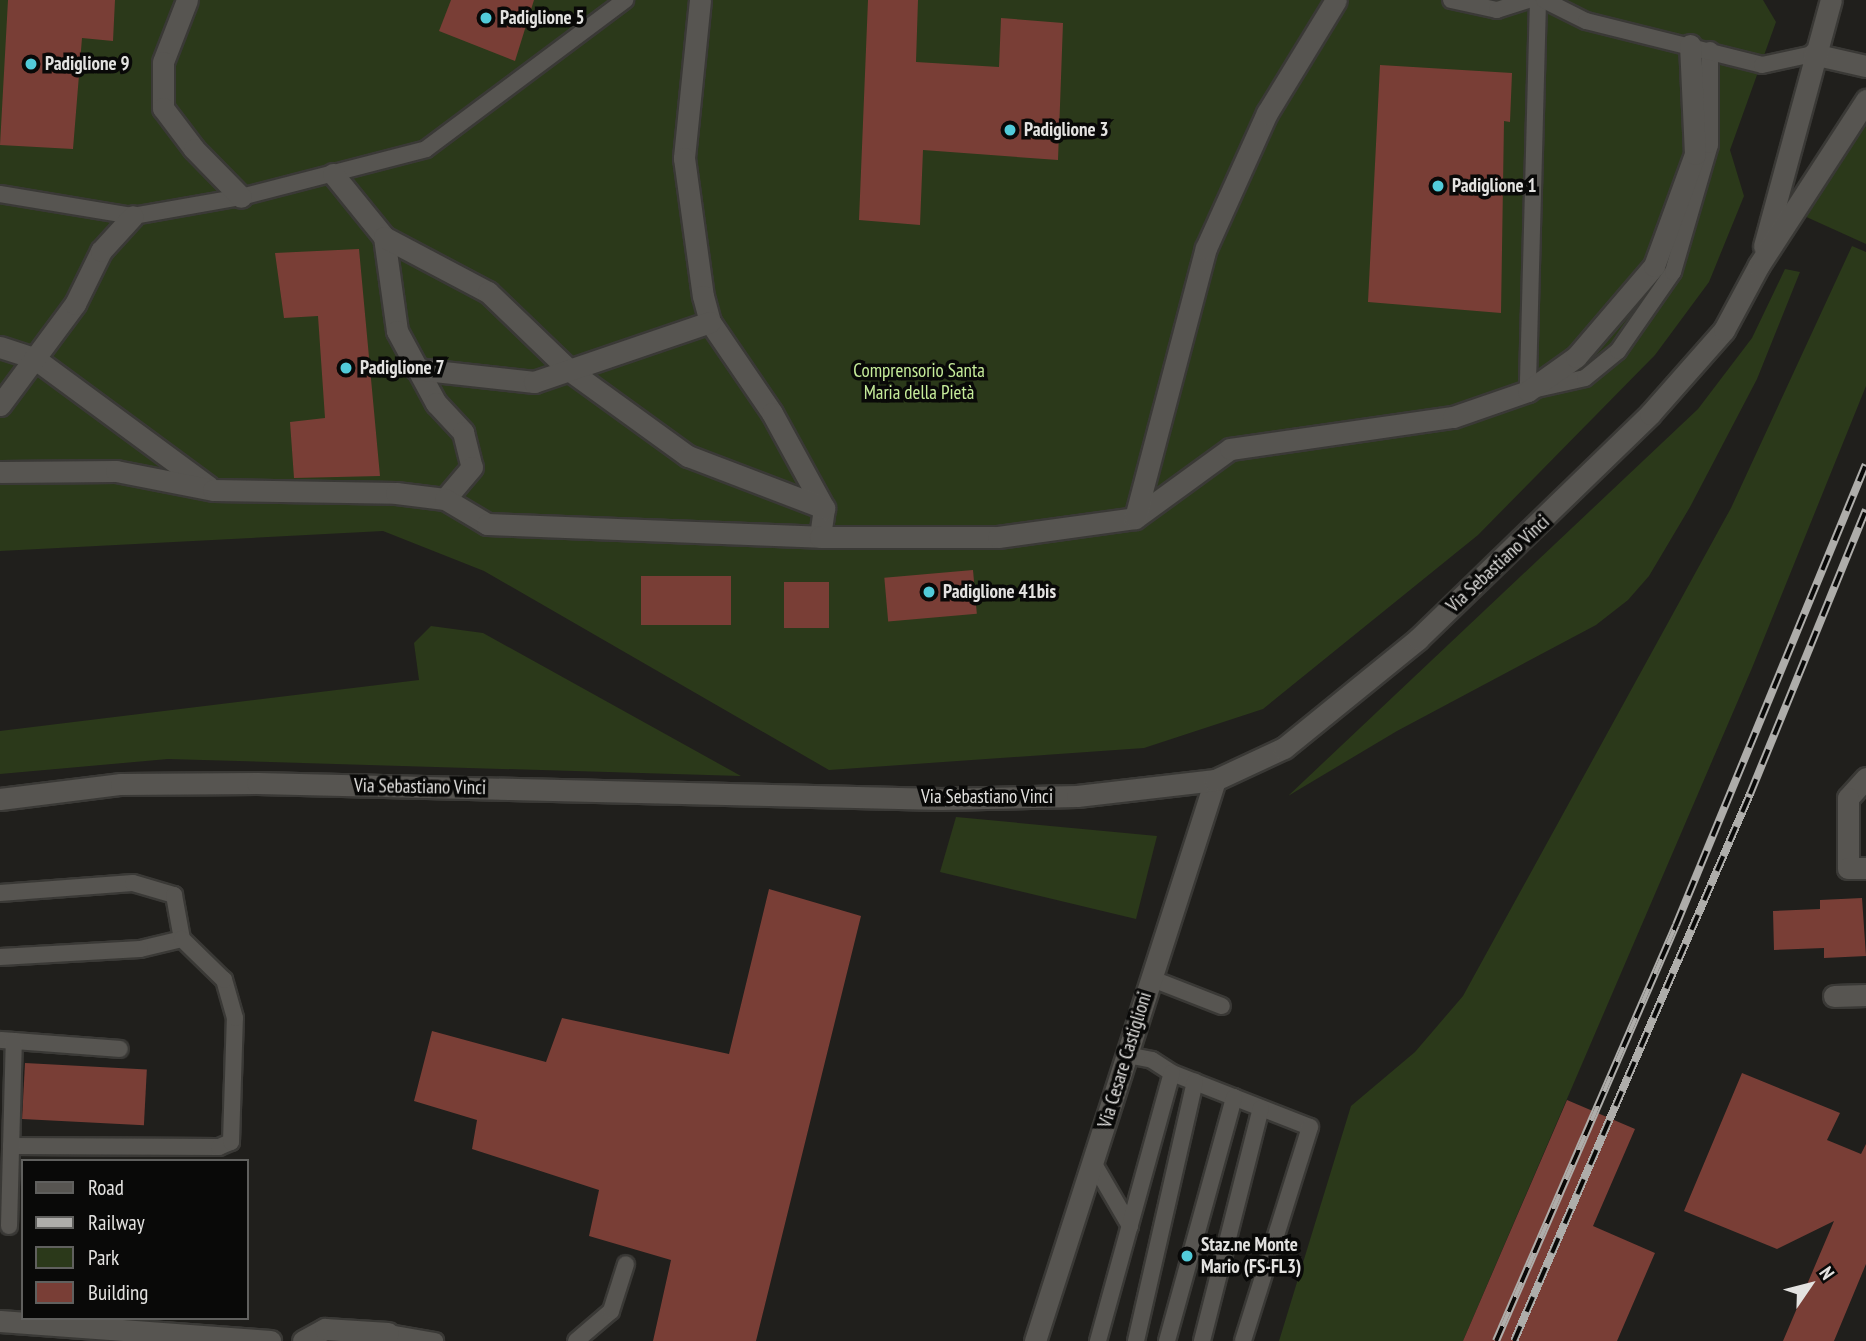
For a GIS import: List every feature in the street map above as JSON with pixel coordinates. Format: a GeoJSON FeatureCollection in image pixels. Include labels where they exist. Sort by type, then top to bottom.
{"type":"FeatureCollection","features":[{"type":"Feature","properties":{"kind":"street"},"geometry":{"type":"LineString","coordinates":[[187,0],[163,62],[163,108],[194,149],[241,197]]}},
{"type":"Feature","properties":{"kind":"street"},"geometry":{"type":"LineString","coordinates":[[700,0],[684,158],[710,322],[772,413],[824,508],[820,537]]}},
{"type":"Feature","properties":{"kind":"street"},"geometry":{"type":"LineString","coordinates":[[1135,518],[1206,248],[1267,113],[1336,0]]}},
{"type":"Feature","properties":{"kind":"street","name":"Via Sebastiano Vinci"},"geometry":{"type":"LineString","coordinates":[[1759,265],[1813,54],[1831,0]]}},
{"type":"Feature","properties":{"kind":"street"},"geometry":{"type":"LineString","coordinates":[[0,472],[116,471],[213,490],[396,493],[445,499],[487,524],[820,537],[998,537],[1135,518],[1230,449],[1453,417],[1528,391],[1576,357],[1654,266],[1695,154],[1700,48]]}},
{"type":"Feature","properties":{"kind":"street"},"geometry":{"type":"LineString","coordinates":[[1813,54],[1866,66]]}},
{"type":"Feature","properties":{"kind":"street","name":"Via Sebastiano Vinci"},"geometry":{"type":"LineString","coordinates":[[0,799],[121,785],[257,783],[968,798],[1089,796],[1215,780],[1284,748],[1418,639],[1522,543],[1689,373],[1724,330],[1759,265],[1866,100]]}},
{"type":"Feature","properties":{"kind":"street"},"geometry":{"type":"LineString","coordinates":[[333,174],[384,237],[488,292],[569,370],[688,456],[824,508]]}},
{"type":"Feature","properties":{"kind":"street"},"geometry":{"type":"LineString","coordinates":[[0,405],[75,304],[101,251],[133,216]]}},
{"type":"Feature","properties":{"kind":"street"},"geometry":{"type":"LineString","coordinates":[[384,237],[397,331],[436,403],[463,432],[472,467],[445,499]]}},
{"type":"Feature","properties":{"kind":"street"},"geometry":{"type":"LineString","coordinates":[[416,369],[534,382],[710,322]]}},
{"type":"Feature","properties":{"kind":"street"},"geometry":{"type":"LineString","coordinates":[[0,347],[34,358],[213,490]]}},
{"type":"Feature","properties":{"kind":"street"},"geometry":{"type":"LineString","coordinates":[[1866,778],[1849,798],[1848,869],[1866,868]]}},
{"type":"Feature","properties":{"kind":"street","name":"Via Cesare Castiglioni"},"geometry":{"type":"LineString","coordinates":[[1035,1341],[1094,1164],[1150,978],[1215,780]]}},
{"type":"Feature","properties":{"kind":"street"},"geometry":{"type":"LineString","coordinates":[[1833,996],[1866,995]]}},
{"type":"Feature","properties":{"kind":"street"},"geometry":{"type":"LineString","coordinates":[[0,1321],[270,1341]]}},
{"type":"Feature","properties":{"kind":"street"},"geometry":{"type":"LineString","coordinates":[[303,1341],[325,1329],[388,1333]]}},
{"type":"Feature","properties":{"kind":"lane"},"geometry":{"type":"LineString","coordinates":[[0,194],[133,216],[241,197],[426,149],[625,0]]}},
{"type":"Feature","properties":{"kind":"lane"},"geometry":{"type":"LineString","coordinates":[[1451,0],[1497,10],[1528,0]]}},
{"type":"Feature","properties":{"kind":"lane"},"geometry":{"type":"LineString","coordinates":[[1528,391],[1538,0]]}},
{"type":"Feature","properties":{"kind":"lane"},"geometry":{"type":"LineString","coordinates":[[1544,0],[1586,21],[1762,65],[1813,54]]}},
{"type":"Feature","properties":{"kind":"lane"},"geometry":{"type":"LineString","coordinates":[[0,892],[133,883],[174,895],[182,939],[225,980],[235,1018],[231,1142],[219,1147],[11,1146]]}},
{"type":"Feature","properties":{"kind":"lane"},"geometry":{"type":"LineString","coordinates":[[0,957],[140,949],[182,939]]}},
{"type":"Feature","properties":{"kind":"lane"},"geometry":{"type":"LineString","coordinates":[[1150,978],[1222,1006]]}},
{"type":"Feature","properties":{"kind":"lane"},"geometry":{"type":"LineString","coordinates":[[9,1226],[11,1146],[7,1040],[120,1049]]}},
{"type":"Feature","properties":{"kind":"lane"},"geometry":{"type":"LineString","coordinates":[[1127,1055],[1152,1060],[1172,1073],[1310,1128],[1243,1341]]}},
{"type":"Feature","properties":{"kind":"lane"},"geometry":{"type":"LineString","coordinates":[[1098,1341],[1172,1073]]}},
{"type":"Feature","properties":{"kind":"lane"},"geometry":{"type":"LineString","coordinates":[[1136,1341],[1195,1082]]}},
{"type":"Feature","properties":{"kind":"lane"},"geometry":{"type":"LineString","coordinates":[[1167,1341],[1234,1097]]}},
{"type":"Feature","properties":{"kind":"lane"},"geometry":{"type":"LineString","coordinates":[[1202,1341],[1261,1108]]}},
{"type":"Feature","properties":{"kind":"lane"},"geometry":{"type":"LineString","coordinates":[[1094,1164],[1130,1226]]}},
{"type":"Feature","properties":{"kind":"lane"},"geometry":{"type":"LineString","coordinates":[[576,1341],[611,1311],[626,1264]]}},
{"type":"Feature","properties":{"kind":"lane"},"geometry":{"type":"LineString","coordinates":[[388,1333],[435,1341]]}},
{"type":"Feature","properties":{"kind":"green space","name":"Comprensorio Santa Maria della Pietà"},"geometry":{"type":"Polygon","coordinates":[[[0,0],[1763,0],[1776,22],[1730,150],[1744,196],[1709,282],[1655,355],[1478,535],[1263,709],[1144,748],[829,770],[484,571],[383,531],[0,551],[0,0]]]}},
{"type":"Feature","properties":{"kind":"green space"},"geometry":{"type":"Polygon","coordinates":[[[1866,119],[1866,244],[1802,215],[1866,119]]]}},
{"type":"Feature","properties":{"kind":"green space"},"geometry":{"type":"Polygon","coordinates":[[[1852,246],[1866,252],[1866,386],[1752,668],[1463,1341],[1279,1341],[1351,1106],[1415,1052],[1463,996],[1731,508],[1852,246]]]}},
{"type":"Feature","properties":{"kind":"green space"},"geometry":{"type":"Polygon","coordinates":[[[1785,269],[1800,272],[1757,379],[1690,507],[1649,576],[1628,600],[1596,625],[1397,731],[1288,796],[1698,409],[1752,338],[1785,269]]]}},
{"type":"Feature","properties":{"kind":"green space"},"geometry":{"type":"Polygon","coordinates":[[[431,626],[483,633],[741,776],[168,759],[0,774],[0,731],[419,680],[414,643],[431,626]]]}},
{"type":"Feature","properties":{"kind":"green space"},"geometry":{"type":"Polygon","coordinates":[[[956,817],[1157,836],[1136,919],[940,872],[956,817]]]}},
{"type":"Feature","properties":{"kind":"building","name":"Padiglione 9"},"geometry":{"type":"Polygon","coordinates":[[[8,0],[115,0],[113,41],[82,38],[73,149],[0,145],[8,0]]]}},
{"type":"Feature","properties":{"kind":"building","name":"Padiglione 5"},"geometry":{"type":"Polygon","coordinates":[[[451,0],[534,0],[515,61],[439,31],[451,0]]]}},
{"type":"Feature","properties":{"kind":"building","name":"Padiglione 3"},"geometry":{"type":"Polygon","coordinates":[[[868,0],[918,0],[916,62],[999,67],[1001,18],[1063,23],[1058,160],[923,150],[920,225],[859,220],[868,0]]]}},
{"type":"Feature","properties":{"kind":"building","name":"Padiglione 1"},"geometry":{"type":"Polygon","coordinates":[[[1380,65],[1512,73],[1510,122],[1504,121],[1501,313],[1368,302],[1380,65]]]}},
{"type":"Feature","properties":{"kind":"building","name":"Padiglione 7"},"geometry":{"type":"Polygon","coordinates":[[[359,249],[380,476],[294,478],[290,422],[325,418],[318,316],[284,318],[275,253],[359,249]]]}},
{"type":"Feature","properties":{"kind":"building","name":"Padiglione 41bis"},"geometry":{"type":"Polygon","coordinates":[[[973,570],[977,614],[888,622],[884,578],[973,570]]]}},
{"type":"Feature","properties":{"kind":"building"},"geometry":{"type":"Polygon","coordinates":[[[641,576],[731,576],[731,625],[641,625],[641,576]]]}},
{"type":"Feature","properties":{"kind":"building"},"geometry":{"type":"Polygon","coordinates":[[[784,582],[829,582],[829,628],[784,628],[784,582]]]}},
{"type":"Feature","properties":{"kind":"building"},"geometry":{"type":"Polygon","coordinates":[[[769,889],[861,916],[756,1341],[653,1341],[671,1260],[589,1236],[599,1190],[472,1149],[477,1120],[414,1101],[432,1031],[546,1062],[562,1018],[729,1054],[769,889]]]}},
{"type":"Feature","properties":{"kind":"building"},"geometry":{"type":"Polygon","coordinates":[[[1862,898],[1866,956],[1824,958],[1824,948],[1774,950],[1773,911],[1820,909],[1820,900],[1862,898]]]}},
{"type":"Feature","properties":{"kind":"building"},"geometry":{"type":"Polygon","coordinates":[[[25,1063],[147,1069],[144,1125],[22,1119],[25,1063]]]}},
{"type":"Feature","properties":{"kind":"building"},"geometry":{"type":"Polygon","coordinates":[[[1742,1073],[1840,1113],[1827,1140],[1861,1154],[1866,1144],[1866,1264],[1834,1341],[1783,1341],[1834,1221],[1777,1249],[1684,1211],[1742,1073]]]}},
{"type":"Feature","properties":{"kind":"building"},"geometry":{"type":"Polygon","coordinates":[[[1567,1100],[1635,1129],[1593,1226],[1655,1253],[1617,1341],[1463,1341],[1567,1100]]]}},
{"type":"Feature","properties":{"kind":"railway"},"geometry":{"type":"LineString","coordinates":[[1496,1341],[1676,925],[1866,465]]}},
{"type":"Feature","properties":{"kind":"railway"},"geometry":{"type":"LineString","coordinates":[[1514,1341],[1750,794],[1866,510]]}},
{"type":"Feature","properties":{"kind":"place","name":"Padiglione 5"},"geometry":{"type":"Point","coordinates":[486,18]}},
{"type":"Feature","properties":{"kind":"place","name":"Padiglione 9"},"geometry":{"type":"Point","coordinates":[31,64]}},
{"type":"Feature","properties":{"kind":"place","name":"Padiglione 3"},"geometry":{"type":"Point","coordinates":[1010,130]}},
{"type":"Feature","properties":{"kind":"place","name":"Padiglione 1"},"geometry":{"type":"Point","coordinates":[1438,186]}},
{"type":"Feature","properties":{"kind":"place","name":"Padiglione 7"},"geometry":{"type":"Point","coordinates":[346,368]}},
{"type":"Feature","properties":{"kind":"place","name":"Padiglione 41bis"},"geometry":{"type":"Point","coordinates":[929,592]}},
{"type":"Feature","properties":{"kind":"place","name":"Staz.ne Monte Mario (FS-FL3)"},"geometry":{"type":"Point","coordinates":[1187,1256]}}]}
